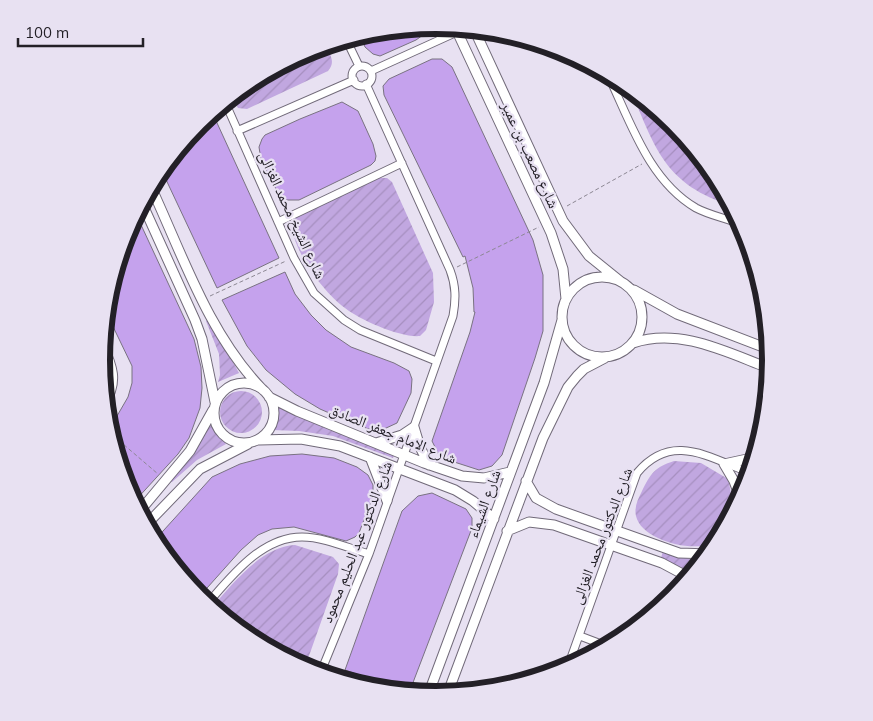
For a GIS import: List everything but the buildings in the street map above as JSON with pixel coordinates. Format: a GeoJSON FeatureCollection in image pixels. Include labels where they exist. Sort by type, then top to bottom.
{"type":"FeatureCollection","features":[{"type":"Feature","properties":{"kind":"street"},"geometry":{"type":"LineString","coordinates":[[371,71],[446,34]]}},
{"type":"Feature","properties":{"kind":"street","name":"شارع مصعب بن عمير"},"geometry":{"type":"LineString","coordinates":[[458,34],[561,258],[566,299]]}},
{"type":"Feature","properties":{"kind":"street","name":"شارع مصعب بن عمير"},"geometry":{"type":"LineString","coordinates":[[478,37],[557,211],[570,233],[589,256],[620,281]]}},
{"type":"Feature","properties":{"kind":"street"},"geometry":{"type":"LineString","coordinates":[[349,46],[359,66]]}},
{"type":"Feature","properties":{"kind":"street"},"geometry":{"type":"LineString","coordinates":[[359,66],[366,67],[371,71]]}},
{"type":"Feature","properties":{"kind":"street"},"geometry":{"type":"LineString","coordinates":[[359,66],[353,72],[354,80],[357,84],[366,84],[371,79],[371,71]]}},
{"type":"Feature","properties":{"kind":"street"},"geometry":{"type":"LineString","coordinates":[[238,131],[354,80]]}},
{"type":"Feature","properties":{"kind":"street","name":"شارع الدكتور عبد الحليم محمود"},"geometry":{"type":"LineString","coordinates":[[325,665],[400,469],[453,316],[456,300],[455,284],[450,270],[366,84]]}},
{"type":"Feature","properties":{"kind":"street"},"geometry":{"type":"LineString","coordinates":[[613,86],[649,160],[662,179],[682,198],[712,215],[732,220]]}},
{"type":"Feature","properties":{"kind":"street","name":"شارع الشيخ محمد الغزالى"},"geometry":{"type":"LineString","coordinates":[[228,109],[294,258],[314,293],[344,320],[380,340],[436,361]]}},
{"type":"Feature","properties":{"kind":"street"},"geometry":{"type":"LineString","coordinates":[[278,222],[402,163]]}},
{"type":"Feature","properties":{"kind":"street","name":"شارع الامام جعفر الصادق"},"geometry":{"type":"LineString","coordinates":[[155,195],[221,335],[242,368],[266,393],[298,411],[429,465],[473,478],[510,472]]}},
{"type":"Feature","properties":{"kind":"street"},"geometry":{"type":"LineString","coordinates":[[146,211],[196,320],[202,339],[215,405],[214,418],[223,436],[232,442],[255,442]]}},
{"type":"Feature","properties":{"kind":"street"},"geometry":{"type":"LineString","coordinates":[[629,287],[639,301],[642,318],[641,327],[633,343],[625,351],[605,358],[584,354],[576,348],[564,330],[562,320],[566,299],[579,284],[589,279],[610,277],[620,281],[677,314],[763,347]]}},
{"type":"Feature","properties":{"kind":"street","name":"شارع الشيماء"},"geometry":{"type":"LineString","coordinates":[[431,687],[550,367],[562,320]]}},
{"type":"Feature","properties":{"kind":"street"},"geometry":{"type":"LineString","coordinates":[[633,343],[644,340],[675,338],[708,346],[763,366]]}},
{"type":"Feature","properties":{"kind":"street","name":"شارع الشيماء"},"geometry":{"type":"LineString","coordinates":[[450,687],[543,438],[568,387],[584,369],[605,358]]}},
{"type":"Feature","properties":{"kind":"street"},"geometry":{"type":"LineString","coordinates":[[110,361],[115,374],[112,394]]}},
{"type":"Feature","properties":{"kind":"street"},"geometry":{"type":"LineString","coordinates":[[144,507],[167,481],[202,432],[215,405],[227,388],[236,384],[246,383],[266,393],[274,416],[272,426],[255,442],[216,460],[200,470],[151,520]]}},
{"type":"Feature","properties":{"kind":"street"},"geometry":{"type":"LineString","coordinates":[[376,443],[389,440],[414,427],[420,447],[429,465]]}},
{"type":"Feature","properties":{"kind":"street","name":"شارع الامام جعفر الصادق"},"geometry":{"type":"LineString","coordinates":[[255,442],[282,438],[320,441],[370,457],[455,490],[473,501],[494,519]]}},
{"type":"Feature","properties":{"kind":"street","name":"شارع الدكتور محمد الغزالى"},"geometry":{"type":"LineString","coordinates":[[571,658],[637,473],[647,462],[661,453],[678,450],[695,453],[744,471]]}},
{"type":"Feature","properties":{"kind":"street"},"geometry":{"type":"LineString","coordinates":[[370,457],[387,501]]}},
{"type":"Feature","properties":{"kind":"street"},"geometry":{"type":"LineString","coordinates":[[737,489],[724,464],[748,458]]}},
{"type":"Feature","properties":{"kind":"street"},"geometry":{"type":"LineString","coordinates":[[526,482],[533,494],[545,504],[679,553],[700,554]]}},
{"type":"Feature","properties":{"kind":"street"},"geometry":{"type":"LineString","coordinates":[[507,531],[528,522],[540,522],[667,566],[683,574]]}},
{"type":"Feature","properties":{"kind":"street"},"geometry":{"type":"LineString","coordinates":[[212,598],[255,555],[280,540],[303,537],[318,539],[369,554]]}},
{"type":"Feature","properties":{"kind":"street"},"geometry":{"type":"LineString","coordinates":[[580,636],[599,643]]}},
{"type":"Feature","properties":{"kind":"path"},"geometry":{"type":"LineString","coordinates":[[557,211],[649,160]]}},
{"type":"Feature","properties":{"kind":"path"},"geometry":{"type":"LineString","coordinates":[[450,270],[546,224]]}},
{"type":"Feature","properties":{"kind":"path"},"geometry":{"type":"LineString","coordinates":[[203,299],[294,258]]}},
{"type":"Feature","properties":{"kind":"path"},"geometry":{"type":"LineString","coordinates":[[120,441],[167,481]]}},
{"type":"Feature","properties":{"kind":"path"},"geometry":{"type":"LineString","coordinates":[[325,665],[360,678]]}},
{"type":"Feature","properties":{"kind":"shaded area"},"geometry":{"type":"Polygon","coordinates":[[[329,52],[332,65],[328,71],[247,109],[238,108],[235,103],[255,89],[292,67],[329,52]]]}},
{"type":"Feature","properties":{"kind":"shaded area"},"geometry":{"type":"Polygon","coordinates":[[[635,101],[668,129],[682,145],[708,179],[722,202],[701,193],[684,182],[661,156],[635,101]]]}},
{"type":"Feature","properties":{"kind":"shaded area"},"geometry":{"type":"Polygon","coordinates":[[[377,178],[387,178],[392,182],[433,273],[434,302],[426,330],[420,336],[402,334],[381,327],[360,318],[345,308],[318,281],[296,244],[292,221],[296,215],[377,178]]]}},
{"type":"Feature","properties":{"kind":"shaded area"},"geometry":{"type":"Polygon","coordinates":[[[209,319],[239,373],[218,382],[220,375],[219,354],[206,321],[209,319]]]}},
{"type":"Feature","properties":{"kind":"shaded area"},"geometry":{"type":"Polygon","coordinates":[[[241,391],[256,397],[262,412],[256,427],[241,433],[226,427],[220,412],[226,397],[241,391]]]}},
{"type":"Feature","properties":{"kind":"shaded area"},"geometry":{"type":"Polygon","coordinates":[[[279,407],[327,429],[395,453],[393,458],[333,436],[299,431],[272,430],[279,407]]]}},
{"type":"Feature","properties":{"kind":"shaded area"},"geometry":{"type":"Polygon","coordinates":[[[210,425],[226,444],[197,460],[172,482],[169,480],[192,456],[210,425]]]}},
{"type":"Feature","properties":{"kind":"shaded area"},"geometry":{"type":"Polygon","coordinates":[[[674,461],[701,463],[728,479],[731,503],[706,545],[690,546],[667,542],[647,531],[640,524],[636,516],[638,500],[651,475],[662,466],[674,461]]]}},
{"type":"Feature","properties":{"kind":"shaded area"},"geometry":{"type":"Polygon","coordinates":[[[295,545],[333,557],[339,564],[338,574],[307,660],[292,654],[255,632],[216,602],[248,568],[270,552],[282,547],[295,545]]]}},
{"type":"Feature","properties":{"kind":"shaded area"},"geometry":{"type":"Polygon","coordinates":[[[663,551],[693,560],[687,570],[661,558],[663,551]]]}}]}
